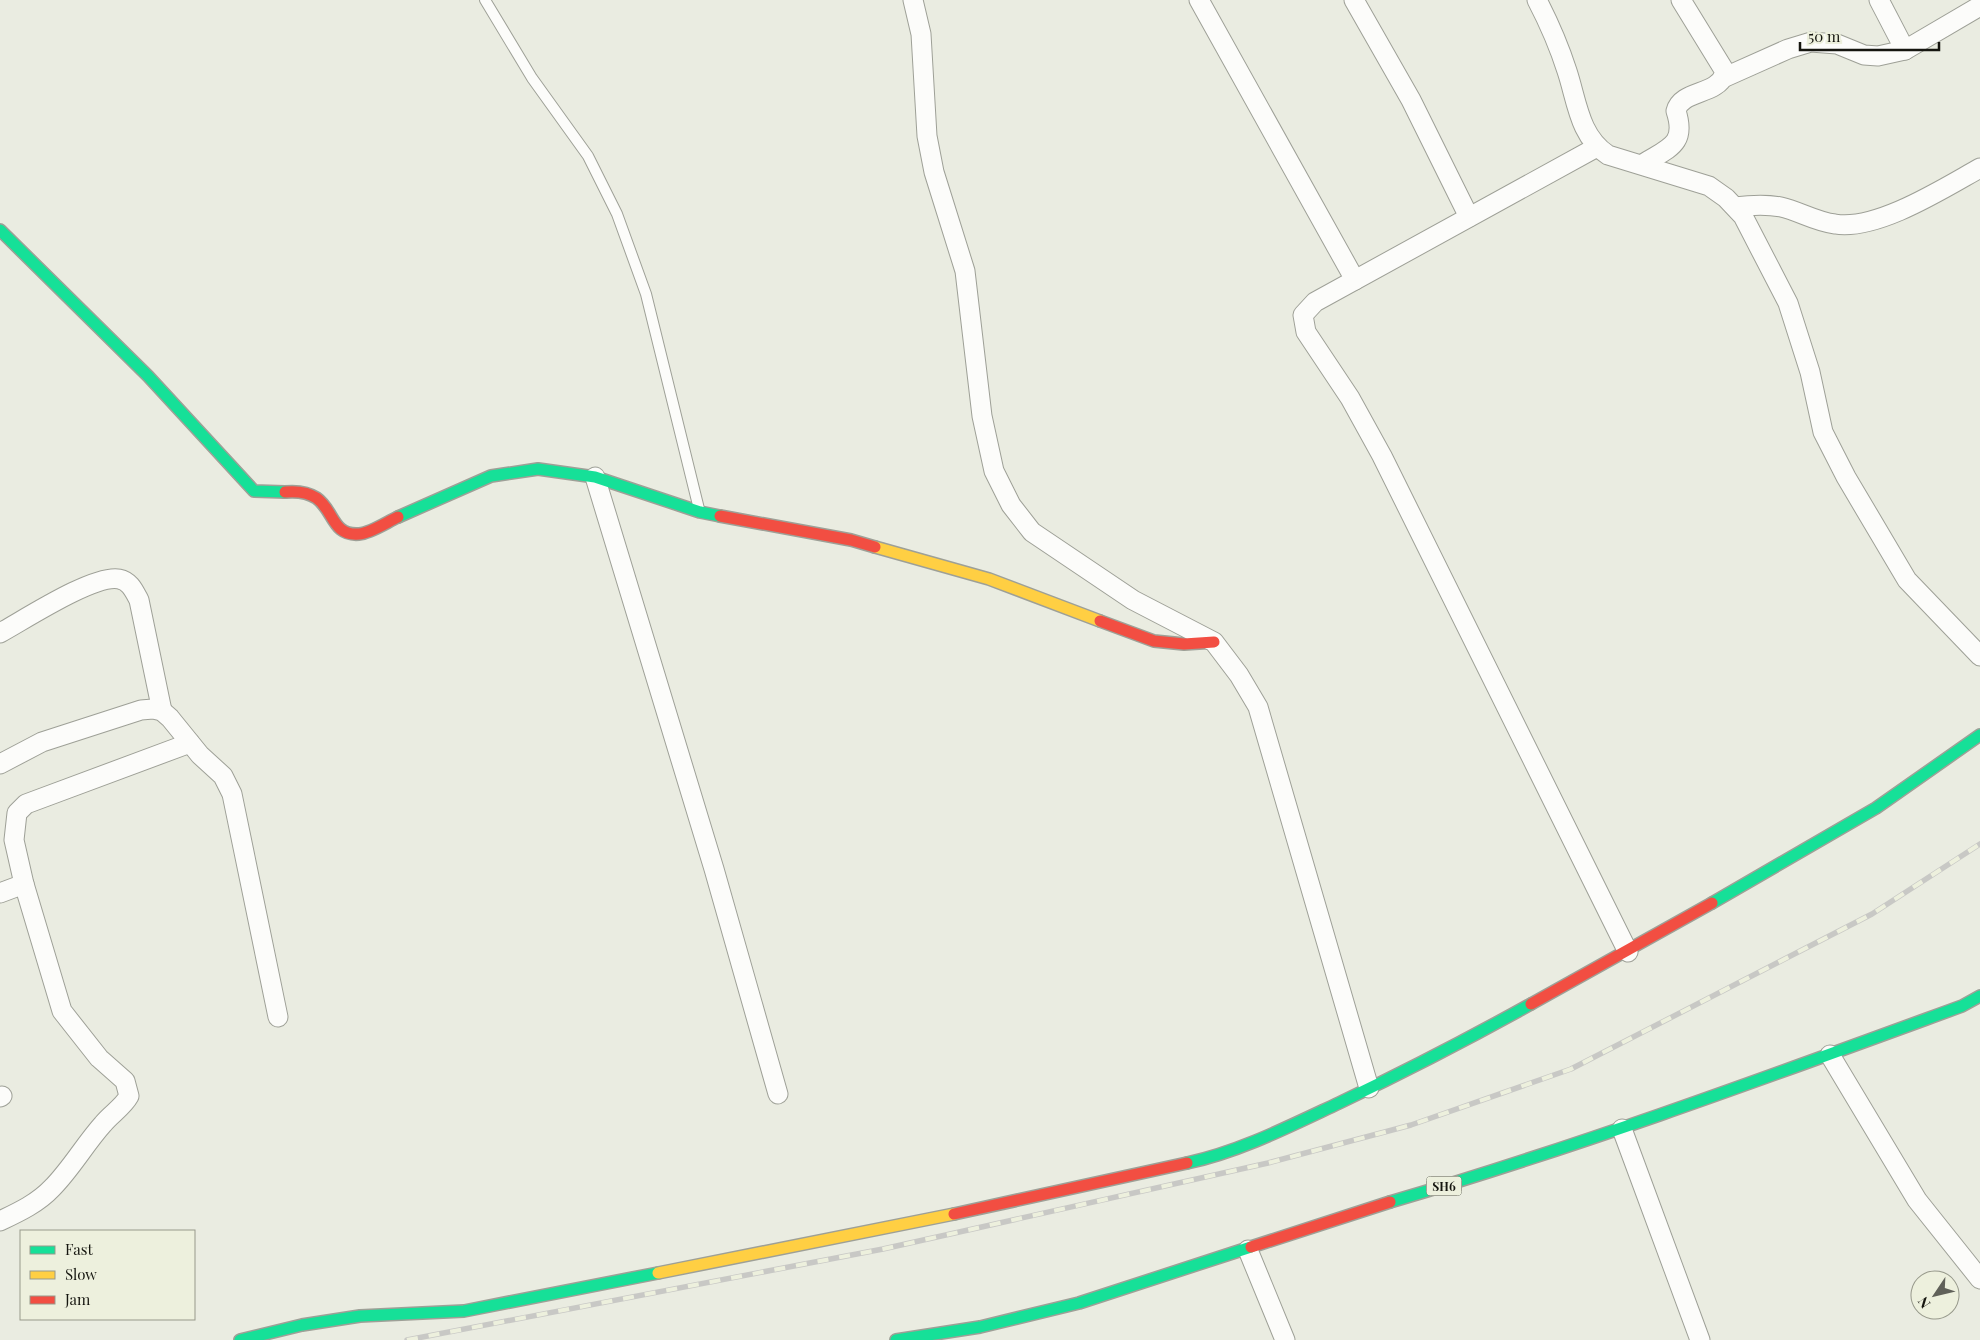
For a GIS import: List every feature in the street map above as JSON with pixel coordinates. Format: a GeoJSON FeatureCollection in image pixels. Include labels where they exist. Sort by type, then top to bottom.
{"type":"FeatureCollection","features":[{"type":"Feature","properties":{"kind":"street"},"geometry":{"type":"LineString","coordinates":[[913,0],[921,34],[927,136],[934,172],[965,271],[982,416],[994,471],[1011,505],[1032,532],[1133,600],[1214,642],[1239,675],[1258,707],[1369,1088]]}},
{"type":"Feature","properties":{"kind":"street"},"geometry":{"type":"LineString","coordinates":[[1199,0],[1355,280]]}},
{"type":"Feature","properties":{"kind":"street"},"geometry":{"type":"LineString","coordinates":[[1354,0],[1410,100],[1469,217]]}},
{"type":"Feature","properties":{"kind":"street"},"geometry":{"type":"LineString","coordinates":[[1537,0],[1553,32],[1581,120],[1596,148],[1608,155],[1643,164],[1709,186],[1743,216],[1788,303],[1810,372],[1823,432],[1846,477],[1906,580],[1980,656]]}},
{"type":"Feature","properties":{"kind":"street"},"geometry":{"type":"LineString","coordinates":[[1681,0],[1724,70],[1723,78]]}},
{"type":"Feature","properties":{"kind":"street"},"geometry":{"type":"LineString","coordinates":[[1879,0],[1906,50]]}},
{"type":"Feature","properties":{"kind":"street"},"geometry":{"type":"LineString","coordinates":[[1643,164],[1669,148],[1678,139],[1680,126],[1676,111],[1680,103],[1717,84],[1723,78],[1788,49],[1811,42],[1837,44],[1864,55],[1878,56],[1906,50],[1980,6]]}},
{"type":"Feature","properties":{"kind":"street"},"geometry":{"type":"LineString","coordinates":[[1596,148],[1355,280],[1308,308],[1303,315],[1306,332],[1350,398],[1382,456],[1628,952]]}},
{"type":"Feature","properties":{"kind":"street"},"geometry":{"type":"LineString","coordinates":[[1735,207],[1780,207],[1836,225],[1864,224],[1882,218],[1980,168]]}},
{"type":"Feature","properties":{"kind":"street"},"geometry":{"type":"LineString","coordinates":[[0,230],[148,376],[254,491],[266,495],[299,490],[317,496],[340,529],[349,534],[360,534],[491,476],[538,469],[595,477],[700,512],[851,540],[989,579],[1154,641],[1184,644],[1214,642]]}},
{"type":"Feature","properties":{"kind":"street"},"geometry":{"type":"LineString","coordinates":[[595,477],[714,869],[778,1094]]}},
{"type":"Feature","properties":{"kind":"street"},"geometry":{"type":"LineString","coordinates":[[0,633],[80,589],[100,581],[119,579],[131,586],[139,600],[162,711]]}},
{"type":"Feature","properties":{"kind":"street"},"geometry":{"type":"LineString","coordinates":[[2,758],[42,742],[132,713],[153,709],[162,711],[170,718],[190,743],[223,776],[232,794],[278,1017]]}},
{"type":"Feature","properties":{"kind":"street"},"geometry":{"type":"LineString","coordinates":[[240,1340],[302,1325],[360,1316],[464,1311],[938,1218],[1197,1161],[1291,1126],[1438,1054],[1628,952],[1876,808],[1980,735]]}},
{"type":"Feature","properties":{"kind":"street"},"geometry":{"type":"LineString","coordinates":[[0,1221],[29,1207],[52,1188],[84,1145],[107,1118],[126,1102],[129,1096],[125,1081],[99,1058],[62,1011],[24,884],[14,840],[17,813],[26,804],[190,743]]}},
{"type":"Feature","properties":{"kind":"street"},"geometry":{"type":"LineString","coordinates":[[0,893],[24,884]]}},
{"type":"Feature","properties":{"kind":"street","name":"SH6"},"geometry":{"type":"LineString","coordinates":[[896,1340],[980,1327],[1079,1303],[1248,1250],[1372,1208],[1505,1168],[1622,1129],[1962,1006],[1980,996]]}},
{"type":"Feature","properties":{"kind":"street"},"geometry":{"type":"LineString","coordinates":[[1830,1055],[1918,1200],[1980,1279]]}},
{"type":"Feature","properties":{"kind":"street"},"geometry":{"type":"LineString","coordinates":[[1622,1129],[1700,1340]]}},
{"type":"Feature","properties":{"kind":"street"},"geometry":{"type":"LineString","coordinates":[[1248,1250],[1284,1340]]}},
{"type":"Feature","properties":{"kind":"lane"},"geometry":{"type":"LineString","coordinates":[[485,0],[532,78],[588,156],[617,214],[646,294],[700,512]]}},
{"type":"Feature","properties":{"kind":"railway"},"geometry":{"type":"LineString","coordinates":[[407,1340],[883,1249],[1268,1163],[1411,1125],[1571,1069],[1872,914],[1980,844]]}},
{"type":"Feature","properties":{"kind":"traffic: fast"},"geometry":{"type":"LineString","coordinates":[[0,230],[148,376],[254,491],[285,492]]}},
{"type":"Feature","properties":{"kind":"traffic: fast"},"geometry":{"type":"LineString","coordinates":[[398,517],[491,476],[538,469],[595,477],[700,512],[720,516]]}},
{"type":"Feature","properties":{"kind":"traffic: fast"},"geometry":{"type":"LineString","coordinates":[[1712,903],[1876,808],[1980,735]]}},
{"type":"Feature","properties":{"kind":"traffic: fast"},"geometry":{"type":"LineString","coordinates":[[1390,1202],[1535,1157],[1678,1108],[1962,1006],[1980,996]]}},
{"type":"Feature","properties":{"kind":"traffic: fast"},"geometry":{"type":"LineString","coordinates":[[1187,1163],[1226,1152],[1302,1121],[1412,1067],[1531,1004]]}},
{"type":"Feature","properties":{"kind":"traffic: fast"},"geometry":{"type":"LineString","coordinates":[[896,1340],[980,1327],[1079,1303],[1251,1247]]}},
{"type":"Feature","properties":{"kind":"traffic: fast"},"geometry":{"type":"LineString","coordinates":[[240,1340],[302,1325],[360,1316],[464,1311],[658,1273]]}},
{"type":"Feature","properties":{"kind":"traffic: slow"},"geometry":{"type":"LineString","coordinates":[[875,547],[989,579],[1100,621]]}},
{"type":"Feature","properties":{"kind":"traffic: slow"},"geometry":{"type":"LineString","coordinates":[[658,1273],[954,1214]]}},
{"type":"Feature","properties":{"kind":"traffic: jam"},"geometry":{"type":"LineString","coordinates":[[285,492],[302,492],[315,497],[323,504],[340,528],[347,533],[359,534],[374,530],[398,517]]}},
{"type":"Feature","properties":{"kind":"traffic: jam"},"geometry":{"type":"LineString","coordinates":[[720,516],[851,540],[875,547]]}},
{"type":"Feature","properties":{"kind":"traffic: jam"},"geometry":{"type":"LineString","coordinates":[[1100,621],[1154,641],[1184,644],[1214,642]]}},
{"type":"Feature","properties":{"kind":"traffic: jam"},"geometry":{"type":"LineString","coordinates":[[1531,1004],[1712,903]]}},
{"type":"Feature","properties":{"kind":"traffic: jam"},"geometry":{"type":"LineString","coordinates":[[954,1214],[1187,1163]]}},
{"type":"Feature","properties":{"kind":"traffic: jam"},"geometry":{"type":"LineString","coordinates":[[1251,1247],[1390,1202]]}}]}
